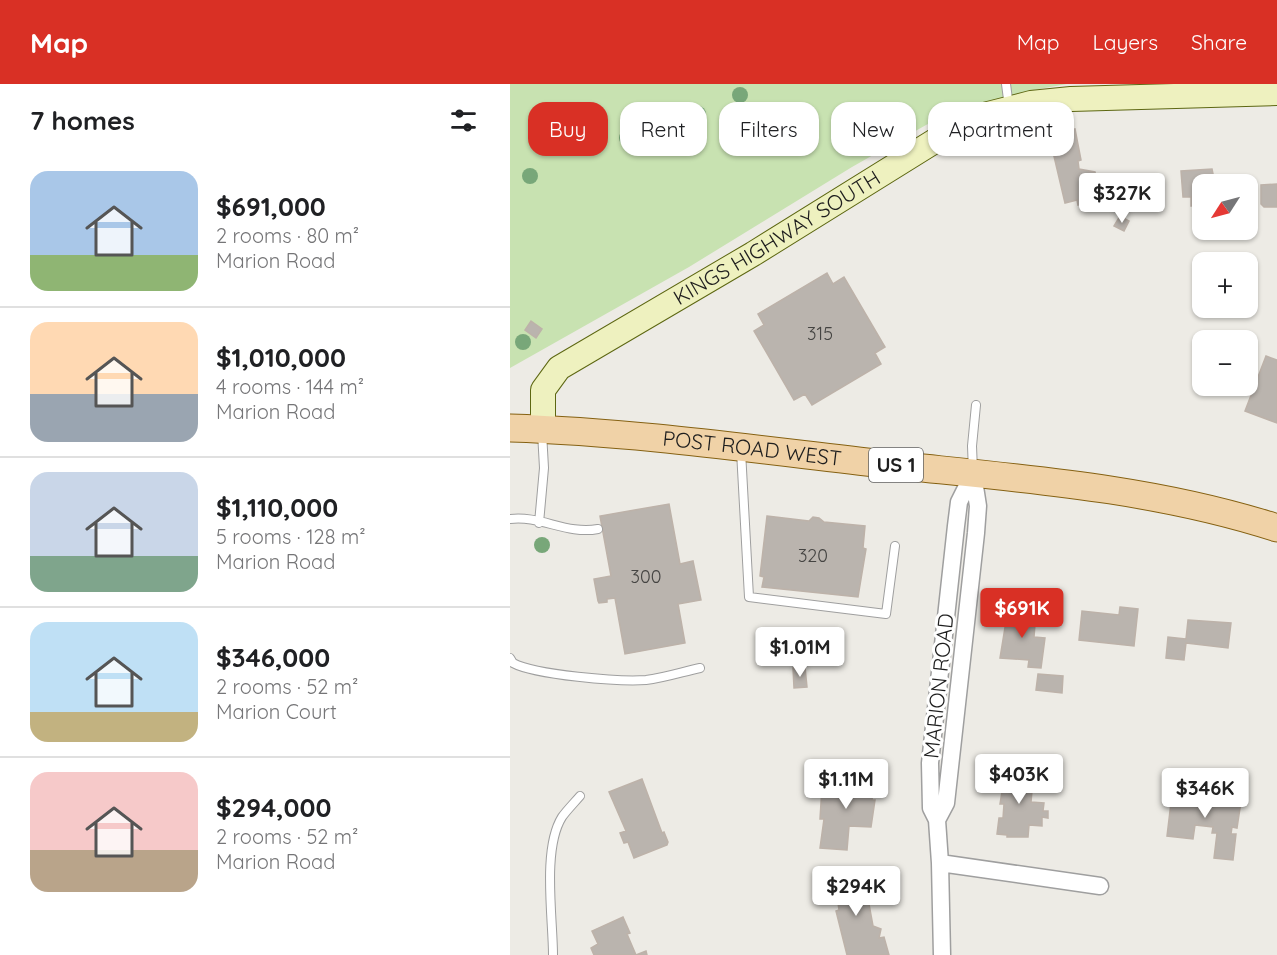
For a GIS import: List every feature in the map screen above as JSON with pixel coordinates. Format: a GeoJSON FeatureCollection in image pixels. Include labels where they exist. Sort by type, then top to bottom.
{"type":"FeatureCollection","features":[{"type":"Feature","properties":{"kind":"main road","name":"POST ROAD WEST"},"geometry":{"type":"LineString","coordinates":[[510,428],[543,429],[741,448],[973,474],[1169,501],[1277,528]]}},
{"type":"Feature","properties":{"kind":"street","name":"KINGS HIGHWAY SOUTH"},"geometry":{"type":"LineString","coordinates":[[543,429],[543,390],[559,368],[753,254],[1008,96],[1089,98],[1231,89],[1277,93]]}},
{"type":"Feature","properties":{"kind":"street","name":"MARION ROAD"},"geometry":{"type":"LineString","coordinates":[[942,955],[937,820],[943,813],[946,803],[976,533],[978,506],[973,474]]}},
{"type":"Feature","properties":{"kind":"street"},"geometry":{"type":"LineString","coordinates":[[940,863],[1100,886]]}},
{"type":"Feature","properties":{"kind":"lane"},"geometry":{"type":"LineString","coordinates":[[973,474],[972,446],[976,405]]}},
{"type":"Feature","properties":{"kind":"lane"},"geometry":{"type":"LineString","coordinates":[[539,523],[544,468],[543,429]]}},
{"type":"Feature","properties":{"kind":"lane"},"geometry":{"type":"LineString","coordinates":[[741,448],[749,597],[886,614],[895,546]]}},
{"type":"Feature","properties":{"kind":"lane"},"geometry":{"type":"LineString","coordinates":[[510,519],[521,518],[576,531],[598,529]]}},
{"type":"Feature","properties":{"kind":"lane"},"geometry":{"type":"LineString","coordinates":[[510,658],[513,663],[530,670],[621,680],[646,680],[700,668]]}},
{"type":"Feature","properties":{"kind":"lane"},"geometry":{"type":"LineString","coordinates":[[553,955],[551,861],[555,837],[561,818],[580,796]]}},
{"type":"Feature","properties":{"kind":"green space"},"geometry":{"type":"Polygon","coordinates":[[[510,84],[1067,84],[1028,91],[988,102],[928,102],[928,124],[916,131],[916,102],[831,102],[831,156],[871,156],[689,267],[510,368],[510,84]]]}},
{"type":"Feature","properties":{"kind":"building"},"geometry":{"type":"Polygon","coordinates":[[[1074,129],[1081,160],[1078,161],[1079,169],[1095,172],[1099,193],[1093,194],[1095,201],[1078,205],[1077,200],[1065,203],[1054,156],[1074,156],[1074,129]]]}},
{"type":"Feature","properties":{"kind":"building"},"geometry":{"type":"Polygon","coordinates":[[[1212,169],[1213,174],[1192,174],[1192,206],[1191,197],[1183,197],[1181,171],[1212,169]]]}},
{"type":"Feature","properties":{"kind":"building"},"geometry":{"type":"Polygon","coordinates":[[[1277,184],[1277,207],[1264,207],[1261,204],[1261,185],[1277,184]]]}},
{"type":"Feature","properties":{"kind":"building"},"geometry":{"type":"Polygon","coordinates":[[[1105,191],[1128,204],[1122,214],[1099,200],[1105,191]]]}},
{"type":"Feature","properties":{"kind":"building"},"geometry":{"type":"Polygon","coordinates":[[[1120,216],[1129,221],[1124,231],[1114,226],[1120,216]]]}},
{"type":"Feature","properties":{"kind":"building"},"geometry":{"type":"Polygon","coordinates":[[[827,273],[833,284],[844,277],[885,347],[875,353],[881,364],[812,405],[805,394],[794,400],[754,331],[764,325],[758,314],[827,273]]]}},
{"type":"Feature","properties":{"kind":"building"},"geometry":{"type":"Polygon","coordinates":[[[531,321],[542,329],[536,338],[525,330],[531,321]]]}},
{"type":"Feature","properties":{"kind":"building"},"geometry":{"type":"Polygon","coordinates":[[[1266,356],[1277,360],[1277,423],[1245,411],[1251,396],[1258,396],[1258,377],[1266,356]]]}},
{"type":"Feature","properties":{"kind":"building"},"geometry":{"type":"Polygon","coordinates":[[[669,504],[680,564],[693,561],[701,600],[678,604],[685,643],[625,654],[615,598],[599,603],[594,579],[611,576],[600,516],[669,504]]]}},
{"type":"Feature","properties":{"kind":"building"},"geometry":{"type":"Polygon","coordinates":[[[767,516],[809,521],[813,517],[824,522],[865,526],[863,548],[866,549],[858,597],[762,587],[764,577],[760,576],[767,516]]]}},
{"type":"Feature","properties":{"kind":"building"},"geometry":{"type":"Polygon","coordinates":[[[1120,607],[1138,609],[1134,646],[1079,640],[1082,611],[1119,615],[1120,607]]]}},
{"type":"Feature","properties":{"kind":"building"},"geometry":{"type":"Polygon","coordinates":[[[1008,609],[1036,612],[1034,637],[1045,638],[1041,668],[1028,667],[1029,660],[1000,658],[1008,609]]]}},
{"type":"Feature","properties":{"kind":"building"},"geometry":{"type":"Polygon","coordinates":[[[1188,620],[1231,623],[1228,648],[1186,643],[1184,660],[1166,658],[1168,637],[1186,639],[1188,620]]]}},
{"type":"Feature","properties":{"kind":"building"},"geometry":{"type":"Polygon","coordinates":[[[805,667],[807,687],[794,688],[793,668],[805,667]]]}},
{"type":"Feature","properties":{"kind":"building"},"geometry":{"type":"Polygon","coordinates":[[[1038,674],[1063,676],[1062,693],[1036,690],[1038,674]]]}},
{"type":"Feature","properties":{"kind":"building"},"geometry":{"type":"Polygon","coordinates":[[[1006,767],[1028,769],[1027,790],[1032,791],[1031,802],[1044,803],[1043,811],[1048,811],[1048,818],[1042,817],[1042,826],[1029,825],[1028,837],[1007,837],[1007,835],[997,834],[999,818],[1003,818],[1004,804],[1000,804],[1006,767]]]}},
{"type":"Feature","properties":{"kind":"building"},"geometry":{"type":"Polygon","coordinates":[[[849,773],[870,775],[869,786],[873,787],[872,800],[875,800],[871,827],[849,826],[847,850],[820,848],[824,819],[820,819],[822,787],[845,787],[849,773]]]}},
{"type":"Feature","properties":{"kind":"building"},"geometry":{"type":"Polygon","coordinates":[[[642,779],[662,833],[664,832],[668,842],[667,845],[634,858],[628,842],[624,843],[620,833],[626,831],[609,792],[642,779]]]}},
{"type":"Feature","properties":{"kind":"building"},"geometry":{"type":"Polygon","coordinates":[[[1173,786],[1188,788],[1187,799],[1202,801],[1202,798],[1210,797],[1212,802],[1226,802],[1226,804],[1229,794],[1242,795],[1237,828],[1232,827],[1231,834],[1236,834],[1233,860],[1214,858],[1217,833],[1212,833],[1213,827],[1195,825],[1193,839],[1167,836],[1173,786]]]}},
{"type":"Feature","properties":{"kind":"building"},"geometry":{"type":"Polygon","coordinates":[[[864,877],[873,926],[881,929],[879,938],[884,937],[889,955],[847,955],[836,911],[839,910],[838,903],[827,904],[825,881],[864,877]]]}},
{"type":"Feature","properties":{"kind":"building"},"geometry":{"type":"Polygon","coordinates":[[[623,917],[636,955],[594,955],[591,948],[598,944],[592,931],[623,917]]]}}]}
